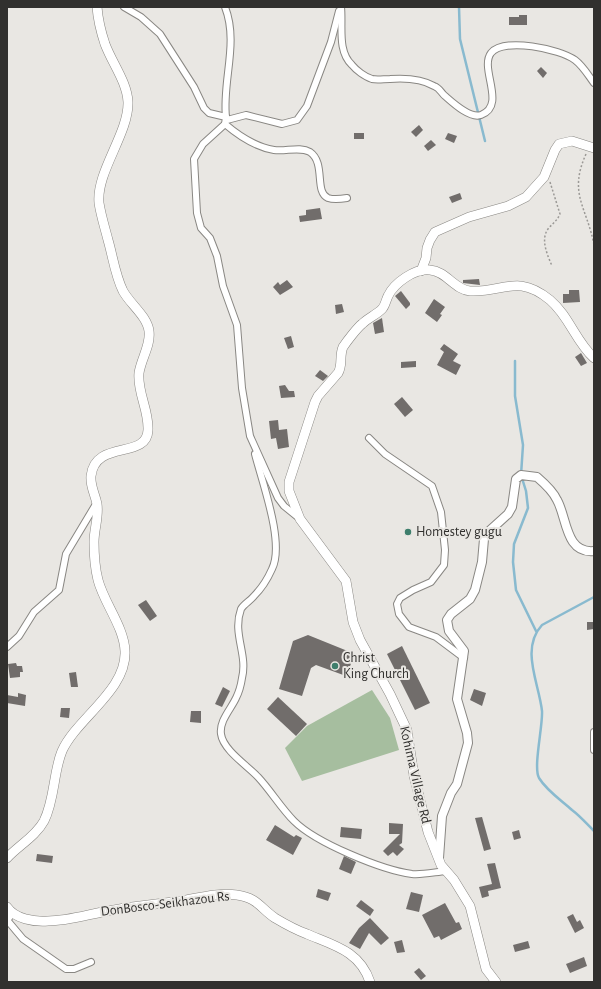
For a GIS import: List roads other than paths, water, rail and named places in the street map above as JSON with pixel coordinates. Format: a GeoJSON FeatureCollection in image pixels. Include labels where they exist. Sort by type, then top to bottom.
{"type":"FeatureCollection","features":[{"type":"Feature","properties":{"kind":"main road"},"geometry":{"type":"LineString","coordinates":[[7,858],[44,822],[54,791],[62,751],[84,720],[101,702],[116,681],[125,662],[125,649],[119,628],[98,581],[94,540],[98,520],[96,503],[90,478],[94,464],[98,459],[113,450],[128,449],[141,445],[148,433],[147,415],[139,373],[148,341],[149,330],[142,316],[123,292],[114,266],[99,200],[109,162],[127,116],[128,100],[120,76],[105,44],[97,7]]}},
{"type":"Feature","properties":{"kind":"main road"},"geometry":{"type":"LineString","coordinates":[[592,148],[572,141],[559,144],[554,150],[547,173],[534,189],[521,200],[469,217],[435,232],[427,248],[426,258],[421,271],[430,270],[441,274],[458,286],[469,291],[510,285],[532,289],[551,301],[594,358]]}},
{"type":"Feature","properties":{"kind":"main road","name":"Kohima Village Rd"},"geometry":{"type":"LineString","coordinates":[[421,271],[399,282],[388,294],[383,308],[361,324],[342,350],[338,374],[318,396],[315,402],[289,482],[289,491],[300,519],[346,581],[353,622],[360,640],[390,694],[407,730],[419,803],[428,832],[441,865],[460,889],[470,906],[486,969],[496,982]]}},
{"type":"Feature","properties":{"kind":"main road","name":"DonBosco-Seikhazou Rs"},"geometry":{"type":"LineString","coordinates":[[8,915],[30,920],[49,922],[116,909],[151,906],[214,895],[236,894],[252,898],[274,917],[291,927],[332,942],[354,957],[368,976],[370,982]]}},
{"type":"Feature","properties":{"kind":"street"},"geometry":{"type":"LineString","coordinates":[[124,7],[141,17],[160,34],[194,87],[204,108],[210,113],[226,121],[244,138],[260,146],[274,150],[303,149],[308,151],[318,163],[323,194],[327,198],[347,198]]}},
{"type":"Feature","properties":{"kind":"street"},"geometry":{"type":"LineString","coordinates":[[225,7],[228,14],[231,40],[231,60],[224,98],[226,121]]}},
{"type":"Feature","properties":{"kind":"street"},"geometry":{"type":"LineString","coordinates":[[340,7],[331,42],[307,106],[301,116],[297,120],[282,124],[246,115],[226,121],[203,144],[194,159],[197,213],[201,228],[210,238],[217,256],[223,286],[237,325],[246,417],[273,524],[277,547],[277,558],[272,569],[262,585],[242,609],[237,635],[242,650],[244,664],[242,677],[236,697],[222,723],[221,736],[229,749],[257,776],[295,822],[306,831],[349,853],[397,870],[413,874],[446,871]]}},
{"type":"Feature","properties":{"kind":"street"},"geometry":{"type":"LineString","coordinates":[[340,7],[343,51],[351,64],[372,79],[414,80],[434,85],[468,114],[474,116],[485,112],[490,106],[492,98],[492,85],[488,70],[489,57],[492,52],[505,45],[537,48],[563,54],[574,59],[580,64],[594,83]]}},
{"type":"Feature","properties":{"kind":"street"},"geometry":{"type":"LineString","coordinates":[[369,438],[385,454],[432,486],[441,512],[445,550],[444,565],[431,582],[400,598],[397,604],[399,614],[409,627],[436,637],[464,658]]}},
{"type":"Feature","properties":{"kind":"street"},"geometry":{"type":"LineString","coordinates":[[253,445],[278,498],[284,506],[300,519]]}},
{"type":"Feature","properties":{"kind":"street"},"geometry":{"type":"LineString","coordinates":[[439,858],[442,816],[451,793],[457,784],[468,743],[467,733],[457,699],[464,658],[462,646],[449,631],[447,620],[451,614],[470,599],[475,590],[482,562],[484,539],[487,533],[508,514],[512,507],[516,479],[521,475],[537,477],[557,500],[567,532],[571,539],[583,550],[594,551]]}},
{"type":"Feature","properties":{"kind":"street"},"geometry":{"type":"LineString","coordinates":[[7,647],[19,636],[34,612],[59,590],[66,554],[96,503]]}},
{"type":"Feature","properties":{"kind":"street"},"geometry":{"type":"LineString","coordinates":[[594,732],[594,750]]}},
{"type":"Feature","properties":{"kind":"street"},"geometry":{"type":"LineString","coordinates":[[8,915],[23,938],[66,969],[74,969],[91,962]]}},
{"type":"Feature","properties":{"kind":"waterway"},"geometry":{"type":"LineString","coordinates":[[459,7],[460,39],[485,141]]}},
{"type":"Feature","properties":{"kind":"waterway"},"geometry":{"type":"LineString","coordinates":[[515,361],[515,396],[523,445],[521,475],[526,491],[528,508],[514,544],[513,562],[516,590],[536,631]]}},
{"type":"Feature","properties":{"kind":"waterway"},"geometry":{"type":"LineString","coordinates":[[594,597],[542,625],[536,634],[532,645],[533,666],[542,711],[537,773],[542,783],[594,831]]}},
{"type":"Feature","properties":{"kind":"place","name":"Homestey gugu"},"geometry":{"type":"Point","coordinates":[408,532]}},
{"type":"Feature","properties":{"kind":"place","name":"Christ King Church"},"geometry":{"type":"Point","coordinates":[335,666]}}]}
